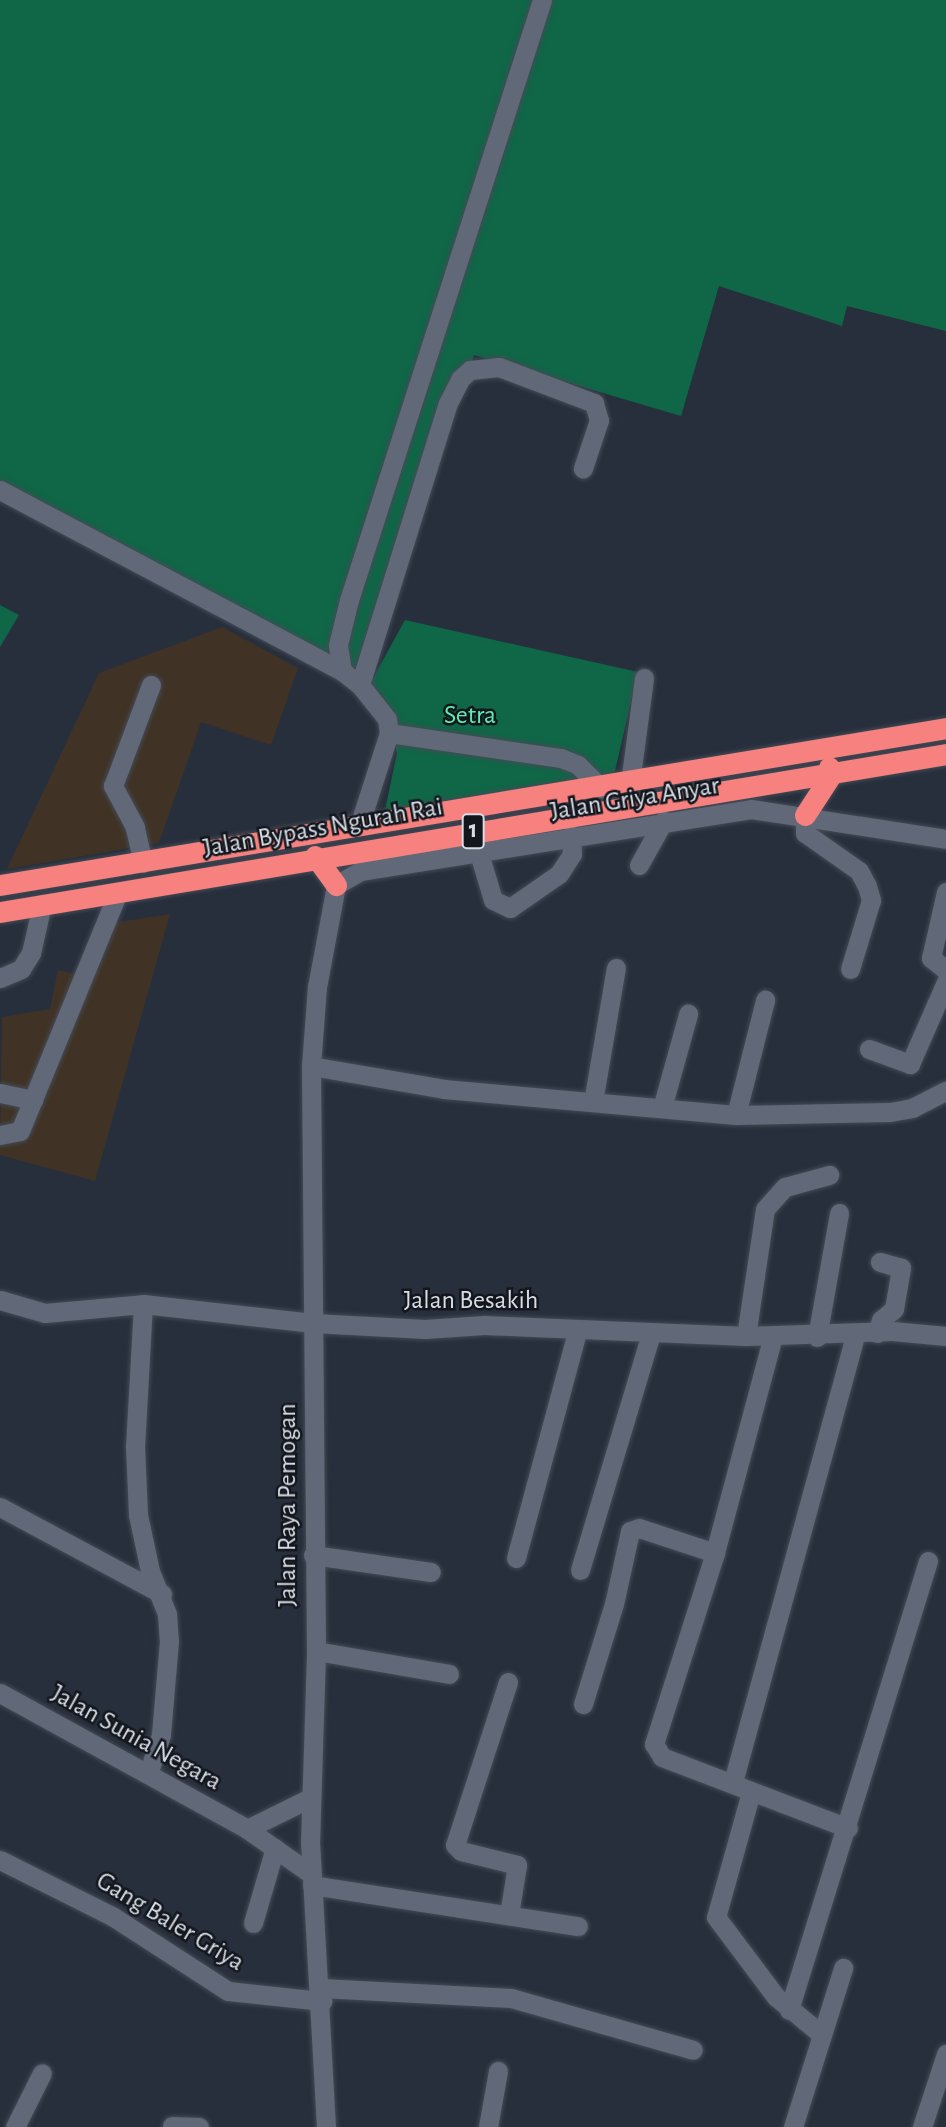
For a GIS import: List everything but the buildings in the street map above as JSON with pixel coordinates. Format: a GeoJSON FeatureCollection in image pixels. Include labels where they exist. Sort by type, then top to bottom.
{"type":"FeatureCollection","features":[{"type":"Feature","properties":{"kind":"highway","name":"Jalan Bypass Ngurah Rai"},"geometry":{"type":"LineString","coordinates":[[0,885],[826,751],[946,728]]}},
{"type":"Feature","properties":{"kind":"highway"},"geometry":{"type":"LineString","coordinates":[[805,815],[831,775],[826,751]]}},
{"type":"Feature","properties":{"kind":"highway","name":"Jalan Bypass Ngurah Rai"},"geometry":{"type":"LineString","coordinates":[[0,912],[315,856],[831,775],[946,754]]}},
{"type":"Feature","properties":{"kind":"highway"},"geometry":{"type":"LineString","coordinates":[[315,856],[336,885]]}},
{"type":"Feature","properties":{"kind":"street"},"geometry":{"type":"LineString","coordinates":[[342,671],[338,645],[349,600],[542,0]]}},
{"type":"Feature","properties":{"kind":"street"},"geometry":{"type":"LineString","coordinates":[[360,685],[448,403],[460,379],[470,370],[499,367],[594,403],[599,420],[583,468]]}},
{"type":"Feature","properties":{"kind":"street"},"geometry":{"type":"LineString","coordinates":[[0,490],[342,671],[360,685],[387,719],[389,733],[359,826]]}},
{"type":"Feature","properties":{"kind":"street"},"geometry":{"type":"LineString","coordinates":[[630,783],[644,678]]}},
{"type":"Feature","properties":{"kind":"street"},"geometry":{"type":"LineString","coordinates":[[143,863],[135,827],[113,786],[151,685]]}},
{"type":"Feature","properties":{"kind":"street"},"geometry":{"type":"LineString","coordinates":[[389,733],[561,758],[579,765],[601,788]]}},
{"type":"Feature","properties":{"kind":"street","name":"Jalan Griya Anyar"},"geometry":{"type":"LineString","coordinates":[[336,885],[360,871],[664,820],[751,809],[805,815],[946,839]]}},
{"type":"Feature","properties":{"kind":"street"},"geometry":{"type":"LineString","coordinates":[[805,815],[805,832],[859,871],[867,886],[870,900],[850,969]]}},
{"type":"Feature","properties":{"kind":"street"},"geometry":{"type":"LineString","coordinates":[[639,865],[664,820]]}},
{"type":"Feature","properties":{"kind":"street"},"geometry":{"type":"LineString","coordinates":[[478,850],[493,900],[510,908],[559,874],[572,854],[571,835]]}},
{"type":"Feature","properties":{"kind":"street","name":"Jalan Raya Pemogan"},"geometry":{"type":"LineString","coordinates":[[326,2127],[310,1797],[316,1651],[313,1555],[311,1066],[317,987],[336,885]]}},
{"type":"Feature","properties":{"kind":"street"},"geometry":{"type":"LineString","coordinates":[[0,1135],[20,1131],[118,892]]}},
{"type":"Feature","properties":{"kind":"street"},"geometry":{"type":"LineString","coordinates":[[946,892],[931,958],[946,970]]}},
{"type":"Feature","properties":{"kind":"street"},"geometry":{"type":"LineString","coordinates":[[0,978],[21,969],[31,953],[42,904]]}},
{"type":"Feature","properties":{"kind":"street"},"geometry":{"type":"LineString","coordinates":[[593,1102],[617,968]]}},
{"type":"Feature","properties":{"kind":"street"},"geometry":{"type":"LineString","coordinates":[[869,1049],[910,1064],[946,982]]}},
{"type":"Feature","properties":{"kind":"street"},"geometry":{"type":"LineString","coordinates":[[736,1115],[765,1000]]}},
{"type":"Feature","properties":{"kind":"street"},"geometry":{"type":"LineString","coordinates":[[662,1108],[688,1014]]}},
{"type":"Feature","properties":{"kind":"street"},"geometry":{"type":"LineString","coordinates":[[311,1066],[444,1089],[736,1115],[890,1112],[912,1108],[946,1091]]}},
{"type":"Feature","properties":{"kind":"street"},"geometry":{"type":"LineString","coordinates":[[0,1093],[33,1100]]}},
{"type":"Feature","properties":{"kind":"street"},"geometry":{"type":"LineString","coordinates":[[746,1336],[765,1209],[785,1187],[829,1175]]}},
{"type":"Feature","properties":{"kind":"street"},"geometry":{"type":"LineString","coordinates":[[817,1337],[839,1213]]}},
{"type":"Feature","properties":{"kind":"street"},"geometry":{"type":"LineString","coordinates":[[877,1333],[881,1321],[894,1309],[901,1268],[880,1262]]}},
{"type":"Feature","properties":{"kind":"street","name":"Jalan Besakih"},"geometry":{"type":"LineString","coordinates":[[0,1300],[57,1314],[111,1304],[143,1304],[313,1323],[746,1336],[817,1337],[877,1333],[946,1336]]}},
{"type":"Feature","properties":{"kind":"street"},"geometry":{"type":"LineString","coordinates":[[143,1304],[135,1482],[143,1543],[149,1571],[162,1594],[169,1641],[161,1735],[148,1774]]}},
{"type":"Feature","properties":{"kind":"street"},"geometry":{"type":"LineString","coordinates":[[516,1558],[578,1329]]}},
{"type":"Feature","properties":{"kind":"street"},"geometry":{"type":"LineString","coordinates":[[580,1570],[651,1333]]}},
{"type":"Feature","properties":{"kind":"street"},"geometry":{"type":"LineString","coordinates":[[733,1782],[855,1335]]}},
{"type":"Feature","properties":{"kind":"street"},"geometry":{"type":"LineString","coordinates":[[773,1336],[715,1553],[654,1744],[662,1757],[848,1828]]}},
{"type":"Feature","properties":{"kind":"street"},"geometry":{"type":"LineString","coordinates":[[0,1507],[162,1594]]}},
{"type":"Feature","properties":{"kind":"street"},"geometry":{"type":"LineString","coordinates":[[583,1704],[631,1531],[639,1528],[715,1553]]}},
{"type":"Feature","properties":{"kind":"street"},"geometry":{"type":"LineString","coordinates":[[313,1555],[431,1572]]}},
{"type":"Feature","properties":{"kind":"street"},"geometry":{"type":"LineString","coordinates":[[789,2010],[848,1828],[928,1561]]}},
{"type":"Feature","properties":{"kind":"street"},"geometry":{"type":"LineString","coordinates":[[316,1651],[449,1674]]}},
{"type":"Feature","properties":{"kind":"street"},"geometry":{"type":"LineString","coordinates":[[508,1682],[455,1848],[517,1865],[509,1915]]}},
{"type":"Feature","properties":{"kind":"street","name":"Jalan Sunia Negara"},"geometry":{"type":"LineString","coordinates":[[0,1693],[247,1829],[275,1848],[312,1880]]}},
{"type":"Feature","properties":{"kind":"street"},"geometry":{"type":"LineString","coordinates":[[751,1792],[716,1917],[789,2010],[821,2034]]}},
{"type":"Feature","properties":{"kind":"street"},"geometry":{"type":"LineString","coordinates":[[247,1829],[310,1797]]}},
{"type":"Feature","properties":{"kind":"street"},"geometry":{"type":"LineString","coordinates":[[253,1923],[275,1848]]}},
{"type":"Feature","properties":{"kind":"street","name":"Gang Baler Griya"},"geometry":{"type":"LineString","coordinates":[[0,1860],[112,1916],[228,1991],[511,1998],[692,2050]]}},
{"type":"Feature","properties":{"kind":"street"},"geometry":{"type":"LineString","coordinates":[[312,1880],[578,1926]]}},
{"type":"Feature","properties":{"kind":"street"},"geometry":{"type":"LineString","coordinates":[[793,2127],[843,1968]]}},
{"type":"Feature","properties":{"kind":"street"},"geometry":{"type":"LineString","coordinates":[[922,2127],[946,2053]]}},
{"type":"Feature","properties":{"kind":"street"},"geometry":{"type":"LineString","coordinates":[[488,2127],[498,2071]]}},
{"type":"Feature","properties":{"kind":"street"},"geometry":{"type":"LineString","coordinates":[[16,2125],[42,2073]]}},
{"type":"Feature","properties":{"kind":"street"},"geometry":{"type":"LineString","coordinates":[[172,2126],[199,2127]]}},
{"type":"Feature","properties":{"kind":"shaded area"},"geometry":{"type":"Polygon","coordinates":[[[222,627],[298,668],[271,745],[201,722],[159,843],[7,869],[99,673],[222,627]]]}},
{"type":"Feature","properties":{"kind":"shaded area"},"geometry":{"type":"Polygon","coordinates":[[[170,914],[95,1181],[0,1155],[2,1017],[50,1009],[58,970],[84,976],[100,925],[170,914]]]}},
{"type":"Feature","properties":{"kind":"green space","name":"Setra"},"geometry":{"type":"Polygon","coordinates":[[[0,0],[946,0],[946,331],[847,306],[842,326],[719,286],[681,416],[474,355],[372,680],[405,620],[638,672],[614,775],[385,810],[397,753],[390,722],[370,685],[0,486],[0,0]]]}},
{"type":"Feature","properties":{"kind":"green space"},"geometry":{"type":"Polygon","coordinates":[[[0,605],[19,615],[0,647],[0,605]]]}}]}
